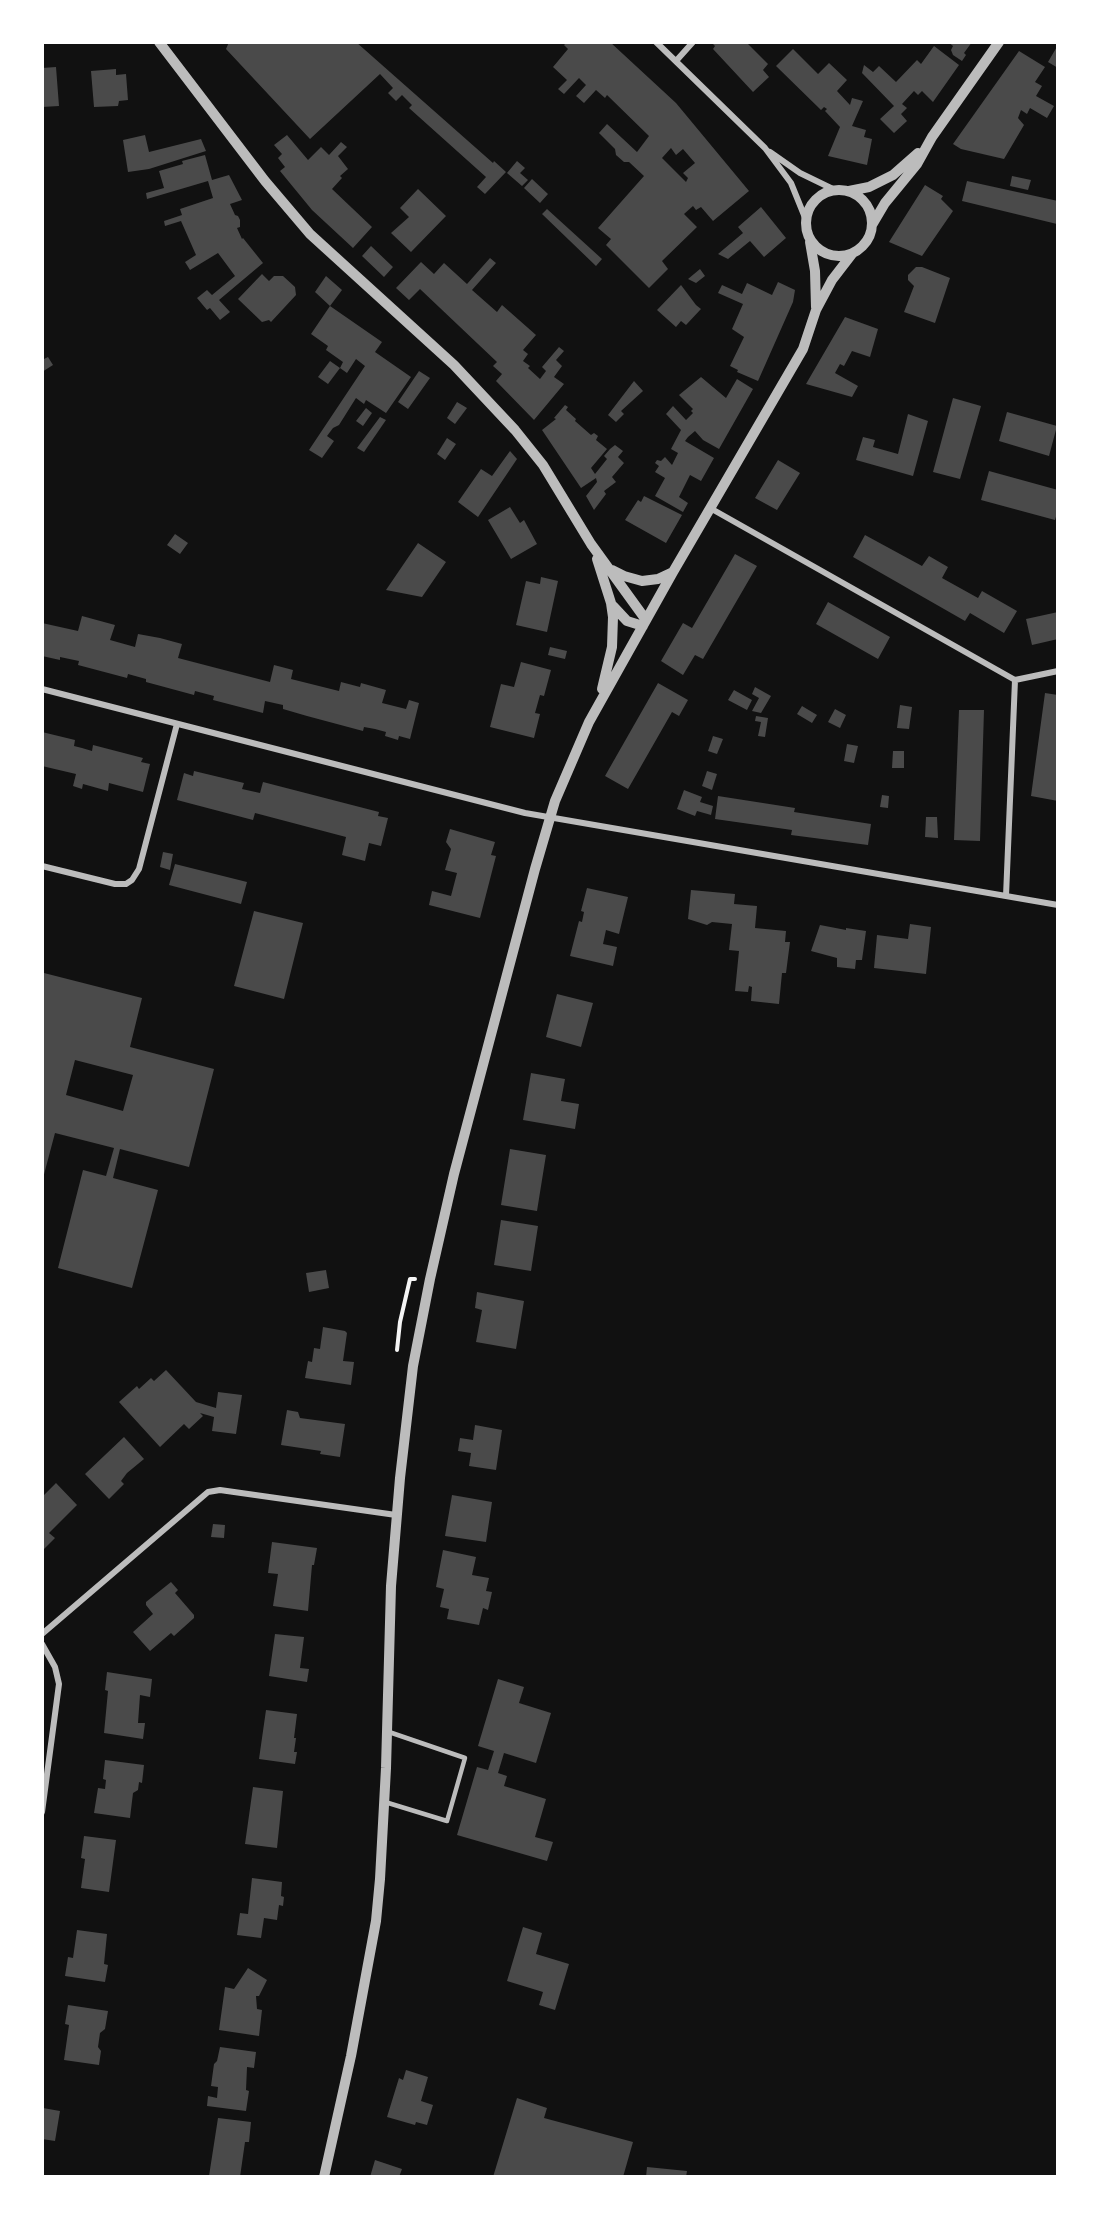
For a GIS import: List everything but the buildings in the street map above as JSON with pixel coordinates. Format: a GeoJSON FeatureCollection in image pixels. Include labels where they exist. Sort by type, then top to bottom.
{"type":"FeatureCollection","features":[{"type":"Feature","properties":{"kind":"street"},"geometry":{"type":"LineString","coordinates":[[159,42],[265,182],[310,234],[454,365],[515,430],[554,482],[591,544],[644,623]]}},
{"type":"Feature","properties":{"kind":"street"},"geometry":{"type":"LineString","coordinates":[[656,42],[765,148],[800,173],[835,190]]}},
{"type":"Feature","properties":{"kind":"street"},"geometry":{"type":"LineString","coordinates":[[676,61],[693,42]]}},
{"type":"Feature","properties":{"kind":"street"},"geometry":{"type":"LineString","coordinates":[[806,220],[809,207],[822,194],[835,190],[848,191],[869,187],[893,175],[911,161],[932,137],[999,42]]}},
{"type":"Feature","properties":{"kind":"street"},"geometry":{"type":"LineString","coordinates":[[324,2177],[351,2056],[376,1920],[382,1863],[390,1609],[396,1515],[414,1366],[430,1279],[457,1163],[549,818],[565,775],[597,707],[803,349],[816,310],[832,280],[852,254],[866,242],[872,225],[891,195],[918,164],[932,137]]}},
{"type":"Feature","properties":{"kind":"street"},"geometry":{"type":"LineString","coordinates":[[765,148],[791,183],[806,220],[815,271],[816,310]]}},
{"type":"Feature","properties":{"kind":"street"},"geometry":{"type":"LineString","coordinates":[[848,191],[867,204],[872,216],[872,225]]}},
{"type":"Feature","properties":{"kind":"street"},"geometry":{"type":"LineString","coordinates":[[809,238],[818,249],[830,255],[852,254]]}},
{"type":"Feature","properties":{"kind":"street"},"geometry":{"type":"LineString","coordinates":[[710,508],[1016,680],[1058,670]]}},
{"type":"Feature","properties":{"kind":"street"},"geometry":{"type":"LineString","coordinates":[[591,544],[611,603],[613,617],[612,648],[597,707]]}},
{"type":"Feature","properties":{"kind":"street"},"geometry":{"type":"LineString","coordinates":[[608,568],[642,581],[658,579],[674,572]]}},
{"type":"Feature","properties":{"kind":"street"},"geometry":{"type":"LineString","coordinates":[[611,603],[627,621],[644,623]]}},
{"type":"Feature","properties":{"kind":"street"},"geometry":{"type":"LineString","coordinates":[[1006,896],[1016,680]]}},
{"type":"Feature","properties":{"kind":"street"},"geometry":{"type":"LineString","coordinates":[[42,689],[506,809],[1058,905]]}},
{"type":"Feature","properties":{"kind":"street"},"geometry":{"type":"LineString","coordinates":[[42,866],[115,884],[122,885],[132,880],[139,869],[177,724]]}},
{"type":"Feature","properties":{"kind":"street"},"geometry":{"type":"LineString","coordinates":[[42,1634],[207,1492],[220,1490],[396,1515]]}},
{"type":"Feature","properties":{"kind":"street"},"geometry":{"type":"LineString","coordinates":[[42,1644],[55,1667],[59,1684],[42,1812]]}},
{"type":"Feature","properties":{"kind":"lane"},"geometry":{"type":"LineString","coordinates":[[385,1802],[447,1821],[465,1758],[387,1731]]}},
{"type":"Feature","properties":{"kind":"path"},"geometry":{"type":"LineString","coordinates":[[397,1354],[400,1322],[410,1279],[430,1279]]}}]}
